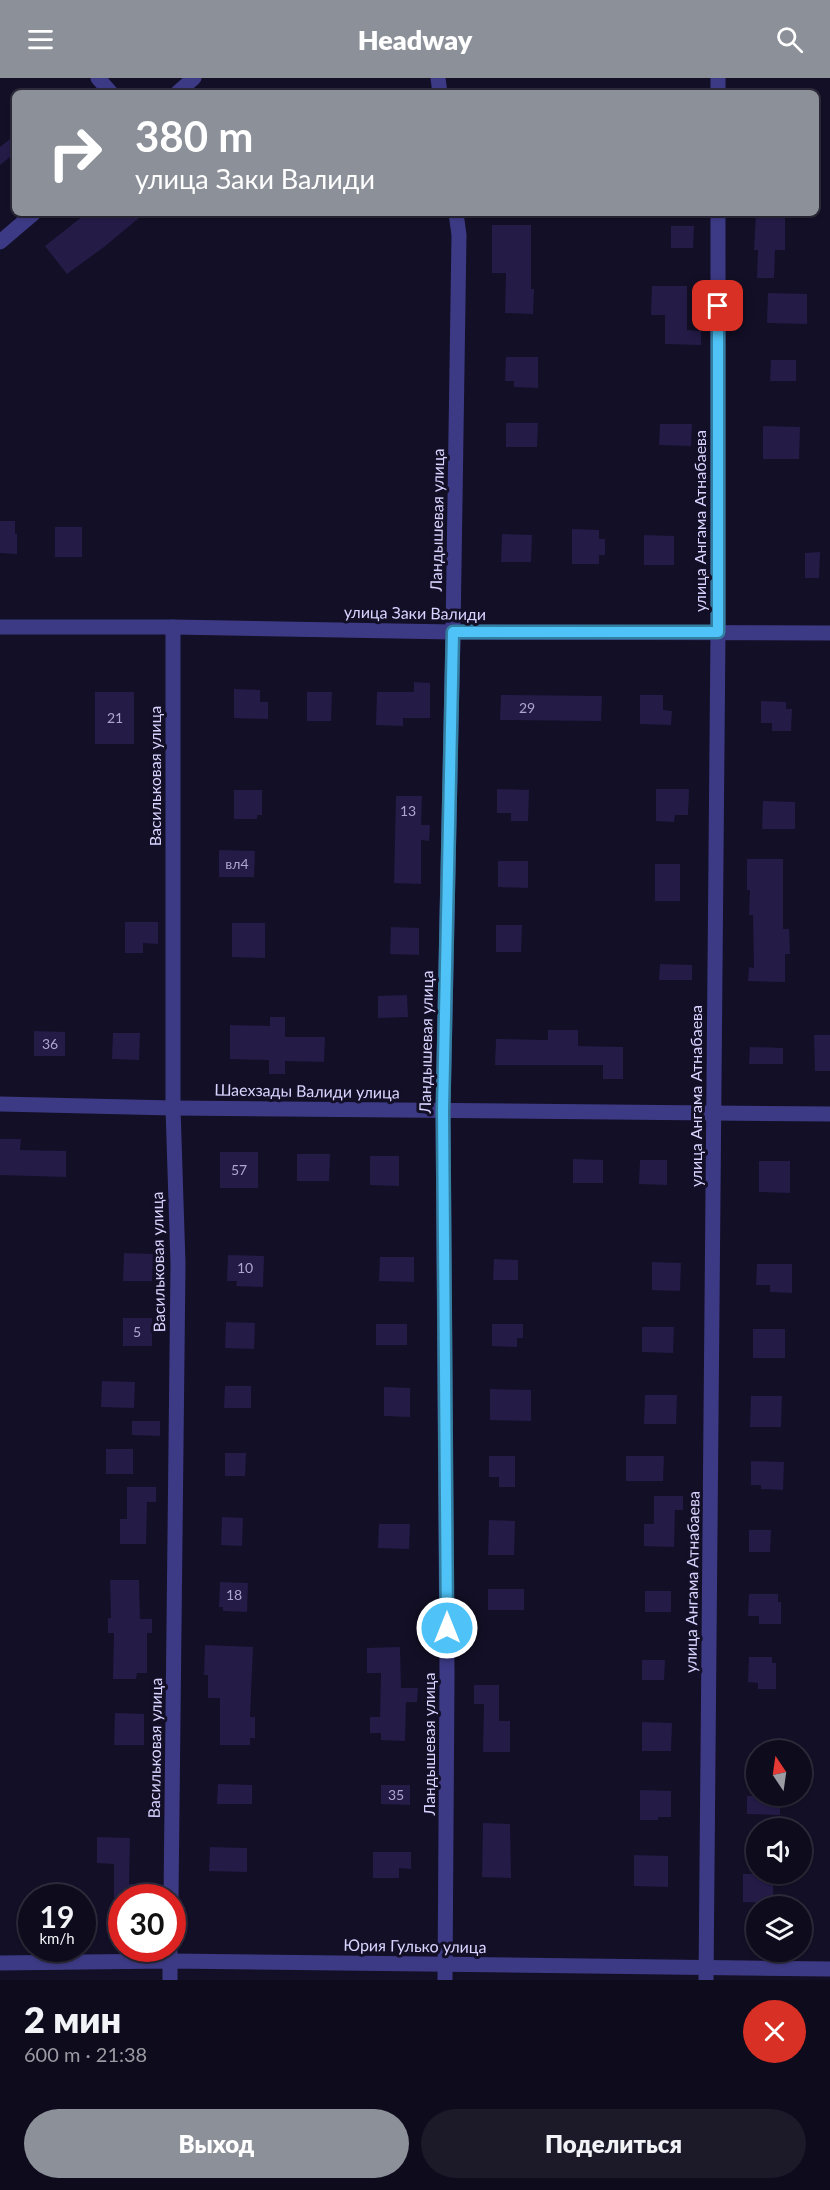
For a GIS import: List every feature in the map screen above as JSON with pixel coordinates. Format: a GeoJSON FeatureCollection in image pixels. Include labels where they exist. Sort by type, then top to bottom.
{"type":"FeatureCollection","features":[{"type":"Feature","properties":{"kind":"street"},"geometry":{"type":"LineString","coordinates":[[98,78],[108,90]]}},
{"type":"Feature","properties":{"kind":"street"},"geometry":{"type":"LineString","coordinates":[[180,90],[194,78]]}},
{"type":"Feature","properties":{"kind":"street"},"geometry":{"type":"LineString","coordinates":[[0,242],[30,216]]}},
{"type":"Feature","properties":{"kind":"street","name":"Ландышевая улица"},"geometry":{"type":"LineString","coordinates":[[445,1972],[447,1675],[443,1110],[459,235],[456,216]]}},
{"type":"Feature","properties":{"kind":"street","name":"улица Ангама Атнабаева"},"geometry":{"type":"LineString","coordinates":[[706,1974],[718,632],[718,216]]}},
{"type":"Feature","properties":{"kind":"street","name":"улица Заки Валиди"},"geometry":{"type":"LineString","coordinates":[[0,627],[830,633]]}},
{"type":"Feature","properties":{"kind":"street","name":"Васильковая улица"},"geometry":{"type":"LineString","coordinates":[[171,1884],[178,1276],[172,1108],[173,627]]}},
{"type":"Feature","properties":{"kind":"street","name":"Шаехзады Валиди улица"},"geometry":{"type":"LineString","coordinates":[[0,1104],[172,1108],[830,1114]]}},
{"type":"Feature","properties":{"kind":"street","name":"Юрия Гулько улица"},"geometry":{"type":"LineString","coordinates":[[186,1956],[445,1972],[706,1974],[830,1969]]}},
{"type":"Feature","properties":{"kind":"street","name":"Юрия Гулько улица"},"geometry":{"type":"LineString","coordinates":[[0,1964],[108,1958]]}},
{"type":"Feature","properties":{"kind":"street"},"geometry":{"type":"LineString","coordinates":[[170,1962],[170,1980]]}},
{"type":"Feature","properties":{"kind":"building"},"geometry":{"type":"Polygon","coordinates":[[[12,137],[12,155],[0,165],[0,147],[12,137]]]}},
{"type":"Feature","properties":{"kind":"building"},"geometry":{"type":"Polygon","coordinates":[[[83,216],[141,216],[67,274],[45,246],[83,216]]]}},
{"type":"Feature","properties":{"kind":"building"},"geometry":{"type":"Polygon","coordinates":[[[756,216],[785,216],[785,250],[775,250],[774,278],[757,278],[758,250],[754,250],[756,216]]]}},
{"type":"Feature","properties":{"kind":"building"},"geometry":{"type":"Polygon","coordinates":[[[492,225],[531,225],[533,314],[505,313],[506,273],[492,273],[492,225]]]}},
{"type":"Feature","properties":{"kind":"building"},"geometry":{"type":"Polygon","coordinates":[[[671,226],[694,226],[693,248],[671,248],[671,226]]]}},
{"type":"Feature","properties":{"kind":"building"},"geometry":{"type":"Polygon","coordinates":[[[652,286],[687,286],[687,330],[701,331],[701,345],[665,344],[665,315],[651,315],[652,286]]]}},
{"type":"Feature","properties":{"kind":"building"},"geometry":{"type":"Polygon","coordinates":[[[768,293],[807,294],[807,324],[767,323],[768,293]]]}},
{"type":"Feature","properties":{"kind":"building"},"geometry":{"type":"Polygon","coordinates":[[[506,357],[538,357],[538,388],[514,387],[514,381],[505,381],[506,357]]]}},
{"type":"Feature","properties":{"kind":"building"},"geometry":{"type":"Polygon","coordinates":[[[771,360],[796,360],[796,381],[770,381],[771,360]]]}},
{"type":"Feature","properties":{"kind":"building"},"geometry":{"type":"Polygon","coordinates":[[[506,423],[538,423],[537,447],[506,447],[506,423]]]}},
{"type":"Feature","properties":{"kind":"building"},"geometry":{"type":"Polygon","coordinates":[[[660,424],[692,424],[691,446],[659,445],[660,424]]]}},
{"type":"Feature","properties":{"kind":"building"},"geometry":{"type":"Polygon","coordinates":[[[763,426],[800,427],[799,459],[763,459],[763,426]]]}},
{"type":"Feature","properties":{"kind":"building"},"geometry":{"type":"Polygon","coordinates":[[[0,521],[15,521],[17,554],[0,553],[0,521]]]}},
{"type":"Feature","properties":{"kind":"building"},"geometry":{"type":"Polygon","coordinates":[[[55,527],[82,527],[82,557],[55,557],[55,527]]]}},
{"type":"Feature","properties":{"kind":"building"},"geometry":{"type":"Polygon","coordinates":[[[572,529],[599,530],[599,539],[605,539],[605,555],[599,555],[599,564],[572,564],[572,529]]]}},
{"type":"Feature","properties":{"kind":"building"},"geometry":{"type":"Polygon","coordinates":[[[502,534],[532,535],[531,562],[501,562],[502,534]]]}},
{"type":"Feature","properties":{"kind":"building"},"geometry":{"type":"Polygon","coordinates":[[[644,535],[674,536],[674,565],[644,565],[644,535]]]}},
{"type":"Feature","properties":{"kind":"building"},"geometry":{"type":"Polygon","coordinates":[[[820,552],[819,578],[805,578],[805,553],[820,552]]]}},
{"type":"Feature","properties":{"kind":"building"},"geometry":{"type":"Polygon","coordinates":[[[414,682],[430,683],[430,718],[403,718],[403,726],[376,725],[377,692],[414,692],[414,682]]]}},
{"type":"Feature","properties":{"kind":"building"},"geometry":{"type":"Polygon","coordinates":[[[234,689],[260,690],[260,702],[268,702],[268,719],[234,718],[234,689]]]}},
{"type":"Feature","properties":{"kind":"building"},"geometry":{"type":"Polygon","coordinates":[[[95,692],[134,692],[134,744],[95,744],[95,692]]]}},
{"type":"Feature","properties":{"kind":"building"},"geometry":{"type":"Polygon","coordinates":[[[307,692],[332,692],[331,721],[307,721],[307,692]]]}},
{"type":"Feature","properties":{"kind":"building"},"geometry":{"type":"Polygon","coordinates":[[[501,695],[602,696],[601,721],[500,720],[501,695]]]}},
{"type":"Feature","properties":{"kind":"building"},"geometry":{"type":"Polygon","coordinates":[[[640,695],[663,695],[663,710],[672,711],[671,725],[640,724],[640,695]]]}},
{"type":"Feature","properties":{"kind":"building"},"geometry":{"type":"Polygon","coordinates":[[[761,701],[786,702],[786,709],[792,709],[791,731],[772,731],[772,723],[761,723],[761,701]]]}},
{"type":"Feature","properties":{"kind":"building"},"geometry":{"type":"Polygon","coordinates":[[[497,789],[529,790],[528,821],[511,821],[511,813],[497,813],[497,789]]]}},
{"type":"Feature","properties":{"kind":"building"},"geometry":{"type":"Polygon","coordinates":[[[656,789],[689,789],[688,815],[675,815],[674,822],[656,821],[656,789]]]}},
{"type":"Feature","properties":{"kind":"building"},"geometry":{"type":"Polygon","coordinates":[[[234,790],[262,790],[262,815],[257,815],[257,819],[234,819],[234,790]]]}},
{"type":"Feature","properties":{"kind":"building"},"geometry":{"type":"Polygon","coordinates":[[[396,796],[422,796],[421,825],[430,825],[429,841],[421,840],[421,884],[394,883],[396,796]]]}},
{"type":"Feature","properties":{"kind":"building"},"geometry":{"type":"Polygon","coordinates":[[[763,801],[795,802],[795,829],[762,829],[763,801]]]}},
{"type":"Feature","properties":{"kind":"building"},"geometry":{"type":"Polygon","coordinates":[[[219,850],[255,851],[254,877],[219,877],[219,850]]]}},
{"type":"Feature","properties":{"kind":"building"},"geometry":{"type":"Polygon","coordinates":[[[747,859],[783,859],[783,929],[789,929],[790,954],[785,954],[785,982],[748,981],[749,967],[754,968],[753,915],[749,915],[750,890],[747,890],[747,859]]]}},
{"type":"Feature","properties":{"kind":"building"},"geometry":{"type":"Polygon","coordinates":[[[498,861],[528,861],[528,888],[498,887],[498,861]]]}},
{"type":"Feature","properties":{"kind":"building"},"geometry":{"type":"Polygon","coordinates":[[[655,864],[680,864],[680,901],[655,901],[655,864]]]}},
{"type":"Feature","properties":{"kind":"building"},"geometry":{"type":"Polygon","coordinates":[[[125,922],[158,922],[158,944],[143,943],[143,953],[125,953],[125,922]]]}},
{"type":"Feature","properties":{"kind":"building"},"geometry":{"type":"Polygon","coordinates":[[[232,923],[265,923],[265,958],[232,957],[232,923]]]}},
{"type":"Feature","properties":{"kind":"building"},"geometry":{"type":"Polygon","coordinates":[[[496,925],[522,925],[521,952],[496,952],[496,925]]]}},
{"type":"Feature","properties":{"kind":"building"},"geometry":{"type":"Polygon","coordinates":[[[391,927],[419,928],[419,955],[390,954],[391,927]]]}},
{"type":"Feature","properties":{"kind":"building"},"geometry":{"type":"Polygon","coordinates":[[[660,964],[692,965],[692,980],[659,980],[660,964]]]}},
{"type":"Feature","properties":{"kind":"building"},"geometry":{"type":"Polygon","coordinates":[[[407,995],[408,1017],[378,1018],[378,996],[407,995]]]}},
{"type":"Feature","properties":{"kind":"building"},"geometry":{"type":"Polygon","coordinates":[[[270,1017],[285,1017],[285,1037],[325,1037],[324,1062],[285,1061],[285,1074],[269,1074],[269,1060],[230,1059],[230,1025],[270,1026],[270,1017]]]}},
{"type":"Feature","properties":{"kind":"building"},"geometry":{"type":"Polygon","coordinates":[[[548,1030],[578,1030],[578,1046],[623,1047],[623,1079],[603,1079],[603,1065],[495,1065],[496,1039],[548,1040],[548,1030]]]}},
{"type":"Feature","properties":{"kind":"building"},"geometry":{"type":"Polygon","coordinates":[[[34,1031],[65,1032],[65,1056],[34,1056],[34,1031]]]}},
{"type":"Feature","properties":{"kind":"building"},"geometry":{"type":"Polygon","coordinates":[[[113,1033],[140,1033],[139,1060],[112,1059],[113,1033]]]}},
{"type":"Feature","properties":{"kind":"building"},"geometry":{"type":"Polygon","coordinates":[[[814,1035],[830,1035],[830,1071],[815,1071],[814,1035]]]}},
{"type":"Feature","properties":{"kind":"building"},"geometry":{"type":"Polygon","coordinates":[[[750,1047],[783,1048],[783,1064],[749,1064],[750,1047]]]}},
{"type":"Feature","properties":{"kind":"building"},"geometry":{"type":"Polygon","coordinates":[[[0,1139],[21,1139],[20,1150],[66,1151],[66,1177],[0,1175],[0,1139]]]}},
{"type":"Feature","properties":{"kind":"building"},"geometry":{"type":"Polygon","coordinates":[[[220,1152],[258,1152],[258,1188],[220,1188],[220,1152]]]}},
{"type":"Feature","properties":{"kind":"building"},"geometry":{"type":"Polygon","coordinates":[[[297,1154],[330,1154],[329,1181],[297,1181],[297,1154]]]}},
{"type":"Feature","properties":{"kind":"building"},"geometry":{"type":"Polygon","coordinates":[[[370,1156],[399,1156],[399,1186],[370,1185],[370,1156]]]}},
{"type":"Feature","properties":{"kind":"building"},"geometry":{"type":"Polygon","coordinates":[[[573,1159],[603,1160],[603,1183],[573,1183],[573,1159]]]}},
{"type":"Feature","properties":{"kind":"building"},"geometry":{"type":"Polygon","coordinates":[[[640,1160],[667,1160],[667,1185],[639,1184],[640,1160]]]}},
{"type":"Feature","properties":{"kind":"building"},"geometry":{"type":"Polygon","coordinates":[[[759,1161],[790,1161],[790,1193],[759,1192],[759,1161]]]}},
{"type":"Feature","properties":{"kind":"building"},"geometry":{"type":"Polygon","coordinates":[[[124,1253],[153,1254],[152,1281],[123,1281],[124,1253]]]}},
{"type":"Feature","properties":{"kind":"building"},"geometry":{"type":"Polygon","coordinates":[[[228,1255],[264,1256],[263,1287],[236,1286],[237,1281],[227,1281],[228,1255]]]}},
{"type":"Feature","properties":{"kind":"building"},"geometry":{"type":"Polygon","coordinates":[[[380,1257],[414,1257],[414,1282],[379,1281],[380,1257]]]}},
{"type":"Feature","properties":{"kind":"building"},"geometry":{"type":"Polygon","coordinates":[[[494,1259],[518,1260],[518,1280],[493,1280],[494,1259]]]}},
{"type":"Feature","properties":{"kind":"building"},"geometry":{"type":"Polygon","coordinates":[[[652,1262],[681,1263],[680,1291],[652,1290],[652,1262]]]}},
{"type":"Feature","properties":{"kind":"building"},"geometry":{"type":"Polygon","coordinates":[[[757,1264],[792,1264],[792,1293],[770,1292],[770,1285],[756,1285],[757,1264]]]}},
{"type":"Feature","properties":{"kind":"building"},"geometry":{"type":"Polygon","coordinates":[[[123,1318],[152,1318],[152,1346],[123,1346],[123,1318]]]}},
{"type":"Feature","properties":{"kind":"building"},"geometry":{"type":"Polygon","coordinates":[[[226,1322],[255,1323],[254,1349],[225,1348],[226,1322]]]}},
{"type":"Feature","properties":{"kind":"building"},"geometry":{"type":"Polygon","coordinates":[[[376,1324],[407,1324],[407,1345],[376,1345],[376,1324]]]}},
{"type":"Feature","properties":{"kind":"building"},"geometry":{"type":"Polygon","coordinates":[[[492,1324],[523,1324],[523,1338],[517,1338],[517,1347],[492,1346],[492,1324]]]}},
{"type":"Feature","properties":{"kind":"building"},"geometry":{"type":"Polygon","coordinates":[[[642,1327],[674,1327],[673,1353],[642,1352],[642,1327]]]}},
{"type":"Feature","properties":{"kind":"building"},"geometry":{"type":"Polygon","coordinates":[[[753,1329],[785,1329],[785,1358],[753,1358],[753,1329]]]}},
{"type":"Feature","properties":{"kind":"building"},"geometry":{"type":"Polygon","coordinates":[[[102,1381],[135,1382],[134,1408],[101,1407],[102,1381]]]}},
{"type":"Feature","properties":{"kind":"building"},"geometry":{"type":"Polygon","coordinates":[[[225,1386],[251,1386],[251,1408],[224,1408],[225,1386]]]}},
{"type":"Feature","properties":{"kind":"building"},"geometry":{"type":"Polygon","coordinates":[[[384,1387],[410,1388],[410,1417],[384,1416],[384,1387]]]}},
{"type":"Feature","properties":{"kind":"building"},"geometry":{"type":"Polygon","coordinates":[[[490,1389],[531,1390],[531,1421],[490,1420],[490,1389]]]}},
{"type":"Feature","properties":{"kind":"building"},"geometry":{"type":"Polygon","coordinates":[[[645,1395],[677,1395],[676,1424],[644,1424],[645,1395]]]}},
{"type":"Feature","properties":{"kind":"building"},"geometry":{"type":"Polygon","coordinates":[[[751,1396],[782,1396],[781,1427],[750,1427],[751,1396]]]}},
{"type":"Feature","properties":{"kind":"building"},"geometry":{"type":"Polygon","coordinates":[[[132,1421],[160,1421],[160,1436],[132,1435],[132,1421]]]}},
{"type":"Feature","properties":{"kind":"building"},"geometry":{"type":"Polygon","coordinates":[[[106,1449],[133,1449],[133,1474],[106,1474],[106,1449]]]}},
{"type":"Feature","properties":{"kind":"building"},"geometry":{"type":"Polygon","coordinates":[[[225,1453],[246,1453],[245,1476],[225,1476],[225,1453]]]}},
{"type":"Feature","properties":{"kind":"building"},"geometry":{"type":"Polygon","coordinates":[[[489,1456],[515,1456],[515,1487],[499,1487],[499,1477],[489,1477],[489,1456]]]}},
{"type":"Feature","properties":{"kind":"building"},"geometry":{"type":"Polygon","coordinates":[[[626,1456],[664,1456],[663,1481],[626,1481],[626,1456]]]}},
{"type":"Feature","properties":{"kind":"building"},"geometry":{"type":"Polygon","coordinates":[[[751,1461],[784,1462],[783,1490],[761,1489],[761,1485],[751,1485],[751,1461]]]}},
{"type":"Feature","properties":{"kind":"building"},"geometry":{"type":"Polygon","coordinates":[[[127,1487],[156,1487],[156,1502],[147,1502],[146,1544],[120,1544],[120,1519],[127,1519],[127,1487]]]}},
{"type":"Feature","properties":{"kind":"building"},"geometry":{"type":"Polygon","coordinates":[[[654,1496],[683,1496],[683,1510],[675,1510],[674,1547],[644,1546],[644,1524],[654,1524],[654,1496]]]}},
{"type":"Feature","properties":{"kind":"building"},"geometry":{"type":"Polygon","coordinates":[[[222,1517],[243,1518],[242,1546],[221,1545],[222,1517]]]}},
{"type":"Feature","properties":{"kind":"building"},"geometry":{"type":"Polygon","coordinates":[[[489,1520],[515,1521],[514,1555],[488,1555],[489,1520]]]}},
{"type":"Feature","properties":{"kind":"building"},"geometry":{"type":"Polygon","coordinates":[[[379,1524],[410,1524],[409,1549],[378,1548],[379,1524]]]}},
{"type":"Feature","properties":{"kind":"building"},"geometry":{"type":"Polygon","coordinates":[[[749,1530],[771,1530],[770,1552],[749,1552],[749,1530]]]}},
{"type":"Feature","properties":{"kind":"building"},"geometry":{"type":"Polygon","coordinates":[[[110,1580],[139,1580],[140,1619],[152,1619],[152,1633],[147,1633],[147,1673],[137,1673],[136,1679],[113,1679],[114,1633],[108,1633],[108,1618],[111,1618],[110,1580]]]}},
{"type":"Feature","properties":{"kind":"building"},"geometry":{"type":"Polygon","coordinates":[[[220,1582],[248,1583],[247,1612],[223,1611],[223,1607],[219,1607],[220,1582]]]}},
{"type":"Feature","properties":{"kind":"building"},"geometry":{"type":"Polygon","coordinates":[[[488,1589],[524,1589],[524,1610],[488,1610],[488,1589]]]}},
{"type":"Feature","properties":{"kind":"building"},"geometry":{"type":"Polygon","coordinates":[[[645,1591],[671,1591],[671,1612],[645,1612],[645,1591]]]}},
{"type":"Feature","properties":{"kind":"building"},"geometry":{"type":"Polygon","coordinates":[[[749,1594],[778,1594],[778,1602],[781,1602],[781,1624],[759,1624],[759,1616],[748,1616],[749,1594]]]}},
{"type":"Feature","properties":{"kind":"building"},"geometry":{"type":"Polygon","coordinates":[[[205,1645],[253,1647],[250,1717],[255,1717],[255,1738],[250,1738],[250,1745],[220,1745],[220,1698],[208,1698],[208,1675],[204,1675],[205,1645]]]}},
{"type":"Feature","properties":{"kind":"building"},"geometry":{"type":"Polygon","coordinates":[[[400,1647],[401,1688],[418,1688],[417,1702],[406,1702],[405,1741],[381,1740],[381,1733],[370,1733],[370,1717],[380,1717],[381,1673],[367,1673],[367,1648],[400,1647]]]}},
{"type":"Feature","properties":{"kind":"building"},"geometry":{"type":"Polygon","coordinates":[[[749,1657],[772,1657],[772,1663],[776,1663],[776,1689],[758,1689],[758,1683],[748,1682],[749,1657]]]}},
{"type":"Feature","properties":{"kind":"building"},"geometry":{"type":"Polygon","coordinates":[[[642,1660],[665,1660],[664,1680],[642,1680],[642,1660]]]}},
{"type":"Feature","properties":{"kind":"building"},"geometry":{"type":"Polygon","coordinates":[[[474,1685],[499,1685],[499,1721],[510,1721],[510,1752],[483,1752],[484,1704],[474,1704],[474,1685]]]}},
{"type":"Feature","properties":{"kind":"building"},"geometry":{"type":"Polygon","coordinates":[[[115,1713],[144,1714],[144,1745],[114,1745],[115,1713]]]}},
{"type":"Feature","properties":{"kind":"building"},"geometry":{"type":"Polygon","coordinates":[[[642,1722],[672,1723],[671,1751],[642,1751],[642,1722]]]}},
{"type":"Feature","properties":{"kind":"building"},"geometry":{"type":"Polygon","coordinates":[[[218,1784],[252,1785],[252,1804],[217,1804],[218,1784]]]}},
{"type":"Feature","properties":{"kind":"building"},"geometry":{"type":"Polygon","coordinates":[[[381,1785],[410,1785],[410,1805],[381,1804],[381,1785]]]}},
{"type":"Feature","properties":{"kind":"building"},"geometry":{"type":"Polygon","coordinates":[[[640,1790],[671,1791],[671,1817],[640,1820],[640,1790]]]}},
{"type":"Feature","properties":{"kind":"building"},"geometry":{"type":"Polygon","coordinates":[[[747,1806],[780,1806],[780,1815],[747,1814],[747,1806]]]}},
{"type":"Feature","properties":{"kind":"building"},"geometry":{"type":"Polygon","coordinates":[[[483,1823],[510,1824],[511,1878],[482,1877],[483,1823]]]}},
{"type":"Feature","properties":{"kind":"building"},"geometry":{"type":"Polygon","coordinates":[[[97,1837],[130,1838],[129,1884],[114,1884],[114,1864],[97,1863],[97,1837]]]}},
{"type":"Feature","properties":{"kind":"building"},"geometry":{"type":"Polygon","coordinates":[[[210,1847],[247,1848],[247,1872],[209,1871],[210,1847]]]}},
{"type":"Feature","properties":{"kind":"building"},"geometry":{"type":"Polygon","coordinates":[[[373,1852],[411,1852],[411,1869],[399,1868],[399,1878],[373,1878],[373,1852]]]}},
{"type":"Feature","properties":{"kind":"building"},"geometry":{"type":"Polygon","coordinates":[[[634,1855],[668,1856],[668,1887],[634,1886],[634,1855]]]}},
{"type":"Feature","properties":{"kind":"building"},"geometry":{"type":"Polygon","coordinates":[[[743,1874],[746,1874],[746,1884],[773,1884],[773,1896],[746,1896],[746,1902],[743,1902],[743,1874]]]}},
{"type":"Feature","properties":{"kind":"route"},"geometry":{"type":"LineString","coordinates":[[447,1628],[443,1110],[453,632],[718,632],[718,306]]}}]}
